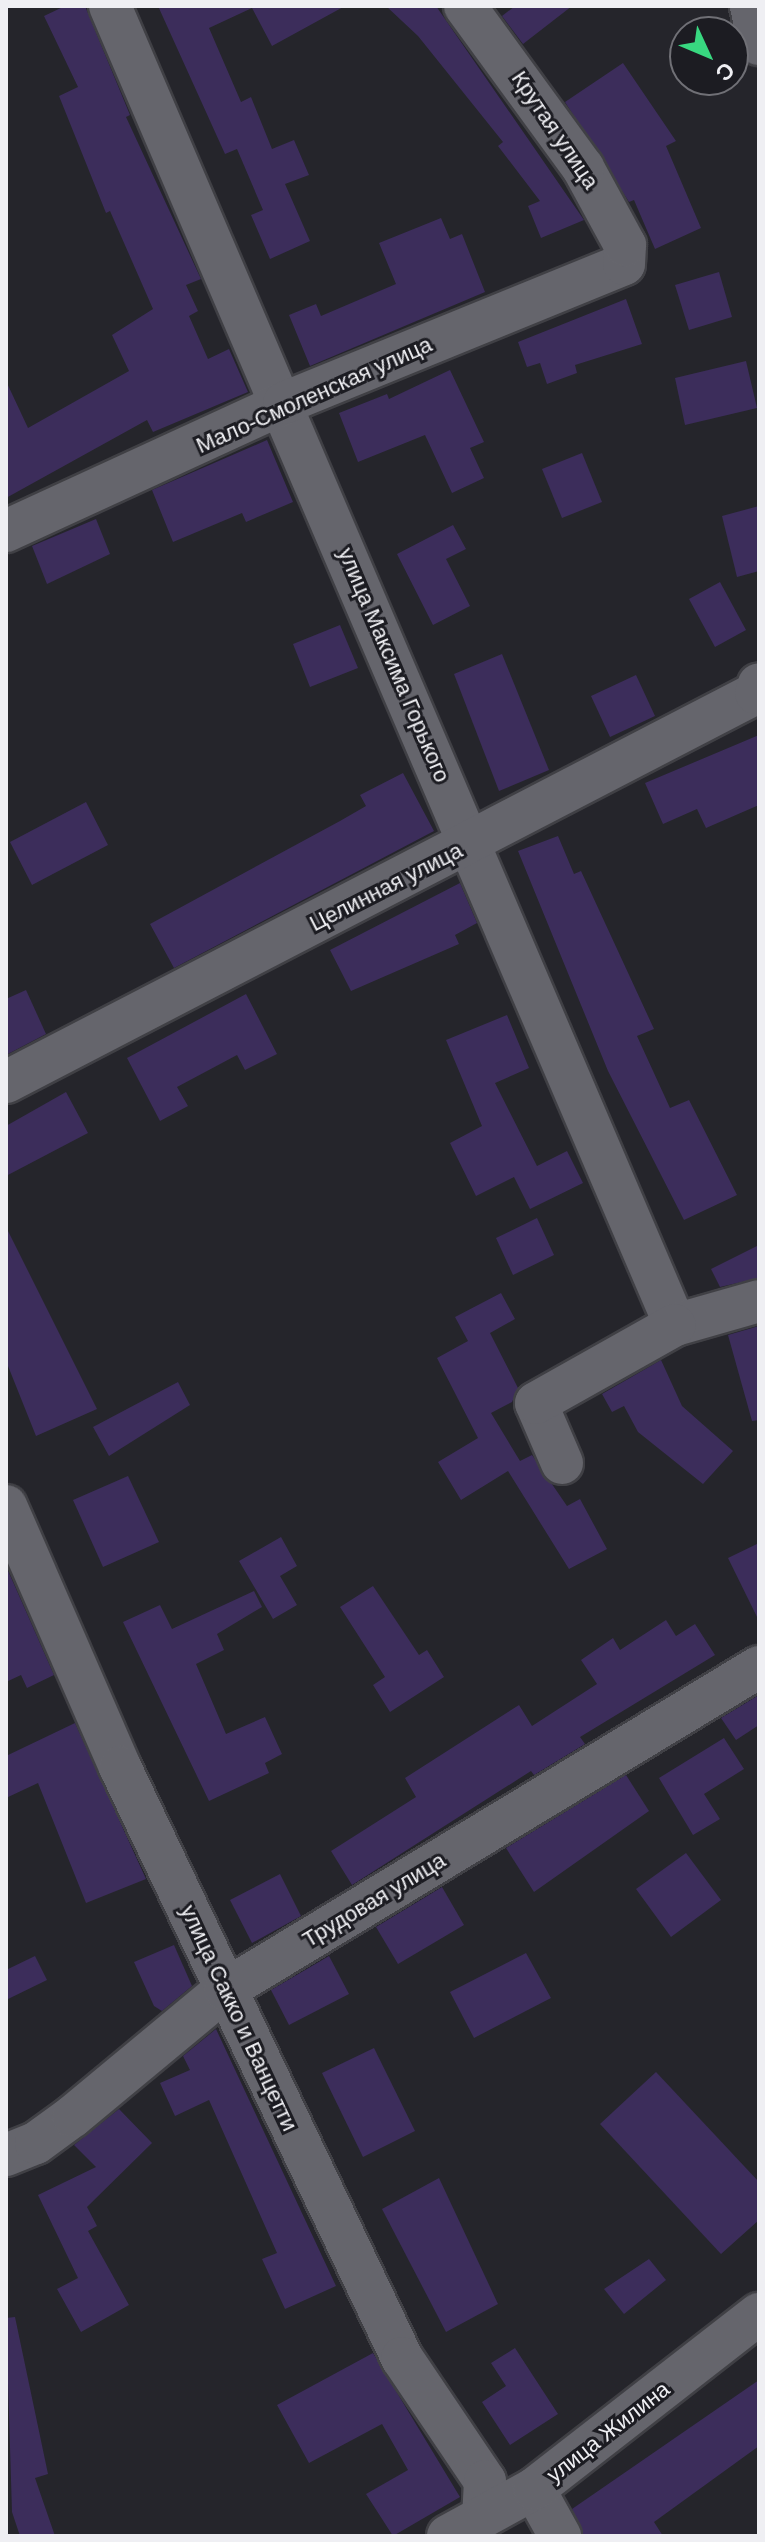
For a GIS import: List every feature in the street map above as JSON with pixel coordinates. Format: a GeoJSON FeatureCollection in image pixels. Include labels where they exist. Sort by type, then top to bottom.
{"type":"FeatureCollection","features":[{"type":"Feature","properties":{"kind":"street","name":"улица Максима Горького"},"geometry":{"type":"LineString","coordinates":[[110,6],[284,403],[675,1325]]}},
{"type":"Feature","properties":{"kind":"street","name":"Крутая улица"},"geometry":{"type":"LineString","coordinates":[[465,6],[583,168],[625,245],[624,264]]}},
{"type":"Feature","properties":{"kind":"street"},"geometry":{"type":"LineString","coordinates":[[751,6],[759,44]]}},
{"type":"Feature","properties":{"kind":"street","name":"Мало-Смоленская улица"},"geometry":{"type":"LineString","coordinates":[[6,531],[284,403],[624,264]]}},
{"type":"Feature","properties":{"kind":"street","name":"Целинная улица"},"geometry":{"type":"LineString","coordinates":[[6,1082],[758,694]]}},
{"type":"Feature","properties":{"kind":"street"},"geometry":{"type":"LineString","coordinates":[[562,1463],[536,1403],[675,1325],[759,1301]]}},
{"type":"Feature","properties":{"kind":"street","name":"улица Сакко и Ванцетти"},"geometry":{"type":"LineString","coordinates":[[6,1506],[225,1990],[402,2358],[485,2481],[466,2526]]}},
{"type":"Feature","properties":{"kind":"street","name":"Трудовая улица"},"geometry":{"type":"LineString","coordinates":[[6,2155],[60,2125],[225,1990],[759,1667]]}},
{"type":"Feature","properties":{"kind":"street","name":"улица Жилина"},"geometry":{"type":"LineString","coordinates":[[466,2526],[534,2489],[759,2314]]}},
{"type":"Feature","properties":{"kind":"street"},"geometry":{"type":"LineString","coordinates":[[534,2489],[560,2536]]}},
{"type":"Feature","properties":{"kind":"building"},"geometry":{"type":"Polygon","coordinates":[[[65,6],[85,6],[130,115],[126,117],[201,279],[186,285],[198,311],[189,316],[208,359],[229,349],[248,392],[153,432],[147,420],[6,498],[6,381],[28,428],[129,371],[112,335],[153,309],[110,211],[106,213],[59,96],[78,87],[44,16],[65,6]]]}},
{"type":"Feature","properties":{"kind":"building"},"geometry":{"type":"Polygon","coordinates":[[[158,6],[345,6],[272,46],[252,8],[209,28],[241,102],[251,97],[272,149],[294,140],[309,175],[285,184],[310,241],[270,259],[251,215],[263,210],[237,149],[225,154],[158,6]]]}},
{"type":"Feature","properties":{"kind":"building"},"geometry":{"type":"Polygon","coordinates":[[[386,6],[436,6],[584,220],[541,238],[528,206],[540,201],[498,146],[503,142],[418,36],[386,6]]]}},
{"type":"Feature","properties":{"kind":"building"},"geometry":{"type":"Polygon","coordinates":[[[515,6],[572,6],[523,44],[502,16],[515,6]]]}},
{"type":"Feature","properties":{"kind":"building"},"geometry":{"type":"Polygon","coordinates":[[[623,63],[676,141],[666,146],[701,228],[655,249],[634,200],[629,202],[565,102],[623,63]]]}},
{"type":"Feature","properties":{"kind":"building"},"geometry":{"type":"Polygon","coordinates":[[[441,218],[450,239],[462,234],[485,292],[310,366],[289,315],[316,304],[321,316],[396,284],[379,243],[441,218]]]}},
{"type":"Feature","properties":{"kind":"building"},"geometry":{"type":"Polygon","coordinates":[[[719,272],[732,317],[689,330],[675,285],[719,272]]]}},
{"type":"Feature","properties":{"kind":"building"},"geometry":{"type":"Polygon","coordinates":[[[626,299],[642,344],[575,365],[577,373],[547,384],[540,363],[527,367],[518,342],[626,299]]]}},
{"type":"Feature","properties":{"kind":"building"},"geometry":{"type":"Polygon","coordinates":[[[746,361],[757,408],[685,425],[675,378],[746,361]]]}},
{"type":"Feature","properties":{"kind":"building"},"geometry":{"type":"Polygon","coordinates":[[[450,370],[484,442],[470,448],[484,478],[452,493],[425,435],[358,462],[339,413],[387,394],[389,399],[450,370]]]}},
{"type":"Feature","properties":{"kind":"building"},"geometry":{"type":"Polygon","coordinates":[[[267,440],[293,502],[246,522],[242,513],[173,542],[152,490],[267,440]]]}},
{"type":"Feature","properties":{"kind":"building"},"geometry":{"type":"Polygon","coordinates":[[[582,453],[602,502],[562,518],[542,469],[582,453]]]}},
{"type":"Feature","properties":{"kind":"building"},"geometry":{"type":"Polygon","coordinates":[[[759,506],[759,571],[737,577],[722,516],[759,506]]]}},
{"type":"Feature","properties":{"kind":"building"},"geometry":{"type":"Polygon","coordinates":[[[96,519],[110,554],[47,584],[32,546],[96,519]]]}},
{"type":"Feature","properties":{"kind":"building"},"geometry":{"type":"Polygon","coordinates":[[[453,525],[466,549],[446,559],[470,606],[433,625],[397,554],[453,525]]]}},
{"type":"Feature","properties":{"kind":"building"},"geometry":{"type":"Polygon","coordinates":[[[720,582],[746,630],[715,647],[689,599],[720,582]]]}},
{"type":"Feature","properties":{"kind":"building"},"geometry":{"type":"Polygon","coordinates":[[[340,625],[358,668],[310,687],[293,644],[340,625]]]}},
{"type":"Feature","properties":{"kind":"building"},"geometry":{"type":"Polygon","coordinates":[[[502,654],[549,770],[499,791],[454,674],[502,654]]]}},
{"type":"Feature","properties":{"kind":"building"},"geometry":{"type":"Polygon","coordinates":[[[636,675],[655,716],[610,737],[591,696],[636,675]]]}},
{"type":"Feature","properties":{"kind":"building"},"geometry":{"type":"Polygon","coordinates":[[[759,735],[759,805],[706,828],[697,809],[663,824],[645,783],[759,735]]]}},
{"type":"Feature","properties":{"kind":"building"},"geometry":{"type":"Polygon","coordinates":[[[403,773],[434,831],[174,968],[150,924],[366,806],[360,795],[403,773]]]}},
{"type":"Feature","properties":{"kind":"building"},"geometry":{"type":"Polygon","coordinates":[[[86,802],[108,845],[32,885],[10,842],[86,802]]]}},
{"type":"Feature","properties":{"kind":"building"},"geometry":{"type":"Polygon","coordinates":[[[558,836],[574,874],[581,871],[654,1029],[637,1036],[670,1108],[689,1100],[737,1195],[684,1220],[608,1071],[518,851],[558,836]]]}},
{"type":"Feature","properties":{"kind":"building"},"geometry":{"type":"Polygon","coordinates":[[[460,883],[477,923],[455,935],[459,944],[351,991],[330,950],[460,883]]]}},
{"type":"Feature","properties":{"kind":"building"},"geometry":{"type":"Polygon","coordinates":[[[26,990],[46,1034],[6,1055],[6,999],[26,990]]]}},
{"type":"Feature","properties":{"kind":"building"},"geometry":{"type":"Polygon","coordinates":[[[246,994],[277,1054],[245,1070],[237,1055],[177,1087],[188,1106],[160,1121],[127,1058],[246,994]]]}},
{"type":"Feature","properties":{"kind":"building"},"geometry":{"type":"Polygon","coordinates":[[[507,1015],[529,1068],[495,1083],[537,1166],[567,1151],[583,1183],[530,1209],[514,1177],[476,1196],[450,1143],[482,1126],[446,1040],[507,1015]]]}},
{"type":"Feature","properties":{"kind":"building"},"geometry":{"type":"Polygon","coordinates":[[[66,1092],[88,1133],[6,1176],[6,1126],[66,1092]]]}},
{"type":"Feature","properties":{"kind":"building"},"geometry":{"type":"Polygon","coordinates":[[[537,1218],[554,1255],[513,1275],[496,1238],[537,1218]]]}},
{"type":"Feature","properties":{"kind":"building"},"geometry":{"type":"Polygon","coordinates":[[[6,1227],[97,1409],[36,1436],[6,1361],[6,1227]]]}},
{"type":"Feature","properties":{"kind":"building"},"geometry":{"type":"Polygon","coordinates":[[[759,1245],[759,1278],[720,1287],[711,1269],[759,1245]]]}},
{"type":"Feature","properties":{"kind":"building"},"geometry":{"type":"Polygon","coordinates":[[[501,1293],[515,1319],[490,1333],[518,1388],[512,1402],[491,1413],[520,1461],[532,1455],[567,1506],[580,1499],[607,1549],[569,1569],[508,1471],[461,1500],[438,1462],[478,1438],[437,1358],[468,1341],[455,1317],[501,1293]]]}},
{"type":"Feature","properties":{"kind":"building"},"geometry":{"type":"Polygon","coordinates":[[[759,1326],[759,1420],[752,1421],[728,1335],[759,1326]]]}},
{"type":"Feature","properties":{"kind":"building"},"geometry":{"type":"Polygon","coordinates":[[[661,1360],[682,1406],[733,1451],[703,1484],[638,1432],[624,1406],[612,1412],[602,1394],[661,1360]]]}},
{"type":"Feature","properties":{"kind":"building"},"geometry":{"type":"Polygon","coordinates":[[[178,1382],[190,1405],[109,1456],[93,1427],[178,1382]]]}},
{"type":"Feature","properties":{"kind":"building"},"geometry":{"type":"Polygon","coordinates":[[[128,1476],[159,1542],[103,1567],[73,1500],[128,1476]]]}},
{"type":"Feature","properties":{"kind":"building"},"geometry":{"type":"Polygon","coordinates":[[[281,1537],[297,1566],[280,1576],[297,1605],[273,1619],[239,1561],[281,1537]]]}},
{"type":"Feature","properties":{"kind":"building"},"geometry":{"type":"Polygon","coordinates":[[[759,1543],[759,1621],[728,1558],[759,1543]]]}},
{"type":"Feature","properties":{"kind":"building"},"geometry":{"type":"Polygon","coordinates":[[[6,1566],[54,1675],[27,1688],[21,1675],[6,1682],[6,1566]]]}},
{"type":"Feature","properties":{"kind":"building"},"geometry":{"type":"Polygon","coordinates":[[[373,1586],[419,1655],[427,1650],[444,1677],[390,1712],[373,1685],[385,1677],[340,1607],[373,1586]]]}},
{"type":"Feature","properties":{"kind":"building"},"geometry":{"type":"Polygon","coordinates":[[[254,1591],[262,1607],[217,1634],[224,1650],[196,1664],[226,1734],[265,1717],[282,1754],[265,1763],[269,1773],[209,1801],[123,1622],[160,1605],[172,1629],[254,1591]]]}},
{"type":"Feature","properties":{"kind":"building"},"geometry":{"type":"Polygon","coordinates":[[[666,1620],[676,1636],[695,1624],[715,1655],[580,1737],[585,1744],[534,1775],[531,1771],[352,1885],[331,1851],[416,1797],[405,1778],[519,1705],[532,1726],[597,1684],[581,1660],[613,1638],[620,1650],[666,1620]]]}},
{"type":"Feature","properties":{"kind":"building"},"geometry":{"type":"Polygon","coordinates":[[[759,1695],[759,1725],[736,1740],[721,1718],[759,1695]]]}},
{"type":"Feature","properties":{"kind":"building"},"geometry":{"type":"Polygon","coordinates":[[[75,1723],[146,1879],[86,1903],[38,1783],[6,1798],[6,1756],[75,1723]]]}},
{"type":"Feature","properties":{"kind":"building"},"geometry":{"type":"Polygon","coordinates":[[[724,1738],[744,1769],[704,1794],[720,1819],[693,1835],[659,1778],[724,1738]]]}},
{"type":"Feature","properties":{"kind":"building"},"geometry":{"type":"Polygon","coordinates":[[[626,1775],[649,1811],[534,1892],[506,1848],[626,1775]]]}},
{"type":"Feature","properties":{"kind":"building"},"geometry":{"type":"Polygon","coordinates":[[[686,1853],[721,1900],[671,1937],[636,1889],[686,1853]]]}},
{"type":"Feature","properties":{"kind":"building"},"geometry":{"type":"Polygon","coordinates":[[[280,1874],[301,1916],[252,1943],[230,1900],[280,1874]]]}},
{"type":"Feature","properties":{"kind":"building"},"geometry":{"type":"Polygon","coordinates":[[[442,1887],[464,1925],[398,1964],[376,1927],[442,1887]]]}},
{"type":"Feature","properties":{"kind":"building"},"geometry":{"type":"Polygon","coordinates":[[[174,1945],[192,1986],[162,2011],[154,2006],[134,1962],[174,1945]]]}},
{"type":"Feature","properties":{"kind":"building"},"geometry":{"type":"Polygon","coordinates":[[[526,1953],[551,1998],[474,2038],[450,1992],[526,1953]]]}},
{"type":"Feature","properties":{"kind":"building"},"geometry":{"type":"Polygon","coordinates":[[[35,1956],[47,1980],[6,2000],[6,1970],[35,1956]]]}},
{"type":"Feature","properties":{"kind":"building"},"geometry":{"type":"Polygon","coordinates":[[[329,1956],[349,1994],[289,2025],[271,1990],[329,1956]]]}},
{"type":"Feature","properties":{"kind":"building"},"geometry":{"type":"Polygon","coordinates":[[[216,2029],[336,2286],[285,2309],[262,2259],[277,2253],[209,2100],[175,2116],[160,2083],[190,2070],[183,2056],[216,2029]]]}},
{"type":"Feature","properties":{"kind":"building"},"geometry":{"type":"Polygon","coordinates":[[[374,2048],[415,2131],[363,2157],[322,2073],[374,2048]]]}},
{"type":"Feature","properties":{"kind":"building"},"geometry":{"type":"Polygon","coordinates":[[[656,2072],[759,2182],[759,2220],[721,2254],[600,2124],[656,2072]]]}},
{"type":"Feature","properties":{"kind":"building"},"geometry":{"type":"Polygon","coordinates":[[[119,2109],[152,2143],[87,2207],[97,2226],[88,2231],[129,2305],[81,2332],[57,2289],[78,2278],[38,2195],[96,2167],[74,2145],[119,2109]]]}},
{"type":"Feature","properties":{"kind":"building"},"geometry":{"type":"Polygon","coordinates":[[[439,2178],[498,2304],[446,2332],[382,2209],[439,2178]]]}},
{"type":"Feature","properties":{"kind":"building"},"geometry":{"type":"Polygon","coordinates":[[[649,2259],[666,2280],[624,2314],[604,2289],[649,2259]]]}},
{"type":"Feature","properties":{"kind":"building"},"geometry":{"type":"Polygon","coordinates":[[[15,2317],[48,2474],[35,2478],[55,2536],[20,2536],[12,2512],[6,2318],[15,2317]]]}},
{"type":"Feature","properties":{"kind":"building"},"geometry":{"type":"Polygon","coordinates":[[[515,2348],[558,2414],[510,2445],[482,2402],[506,2386],[491,2363],[515,2348]]]}},
{"type":"Feature","properties":{"kind":"building"},"geometry":{"type":"Polygon","coordinates":[[[373,2353],[460,2497],[393,2536],[366,2494],[408,2470],[382,2424],[309,2463],[277,2405],[373,2353]]]}},
{"type":"Feature","properties":{"kind":"building"},"geometry":{"type":"Polygon","coordinates":[[[759,2380],[759,2446],[654,2522],[663,2536],[584,2536],[572,2509],[759,2380]]]}}]}
